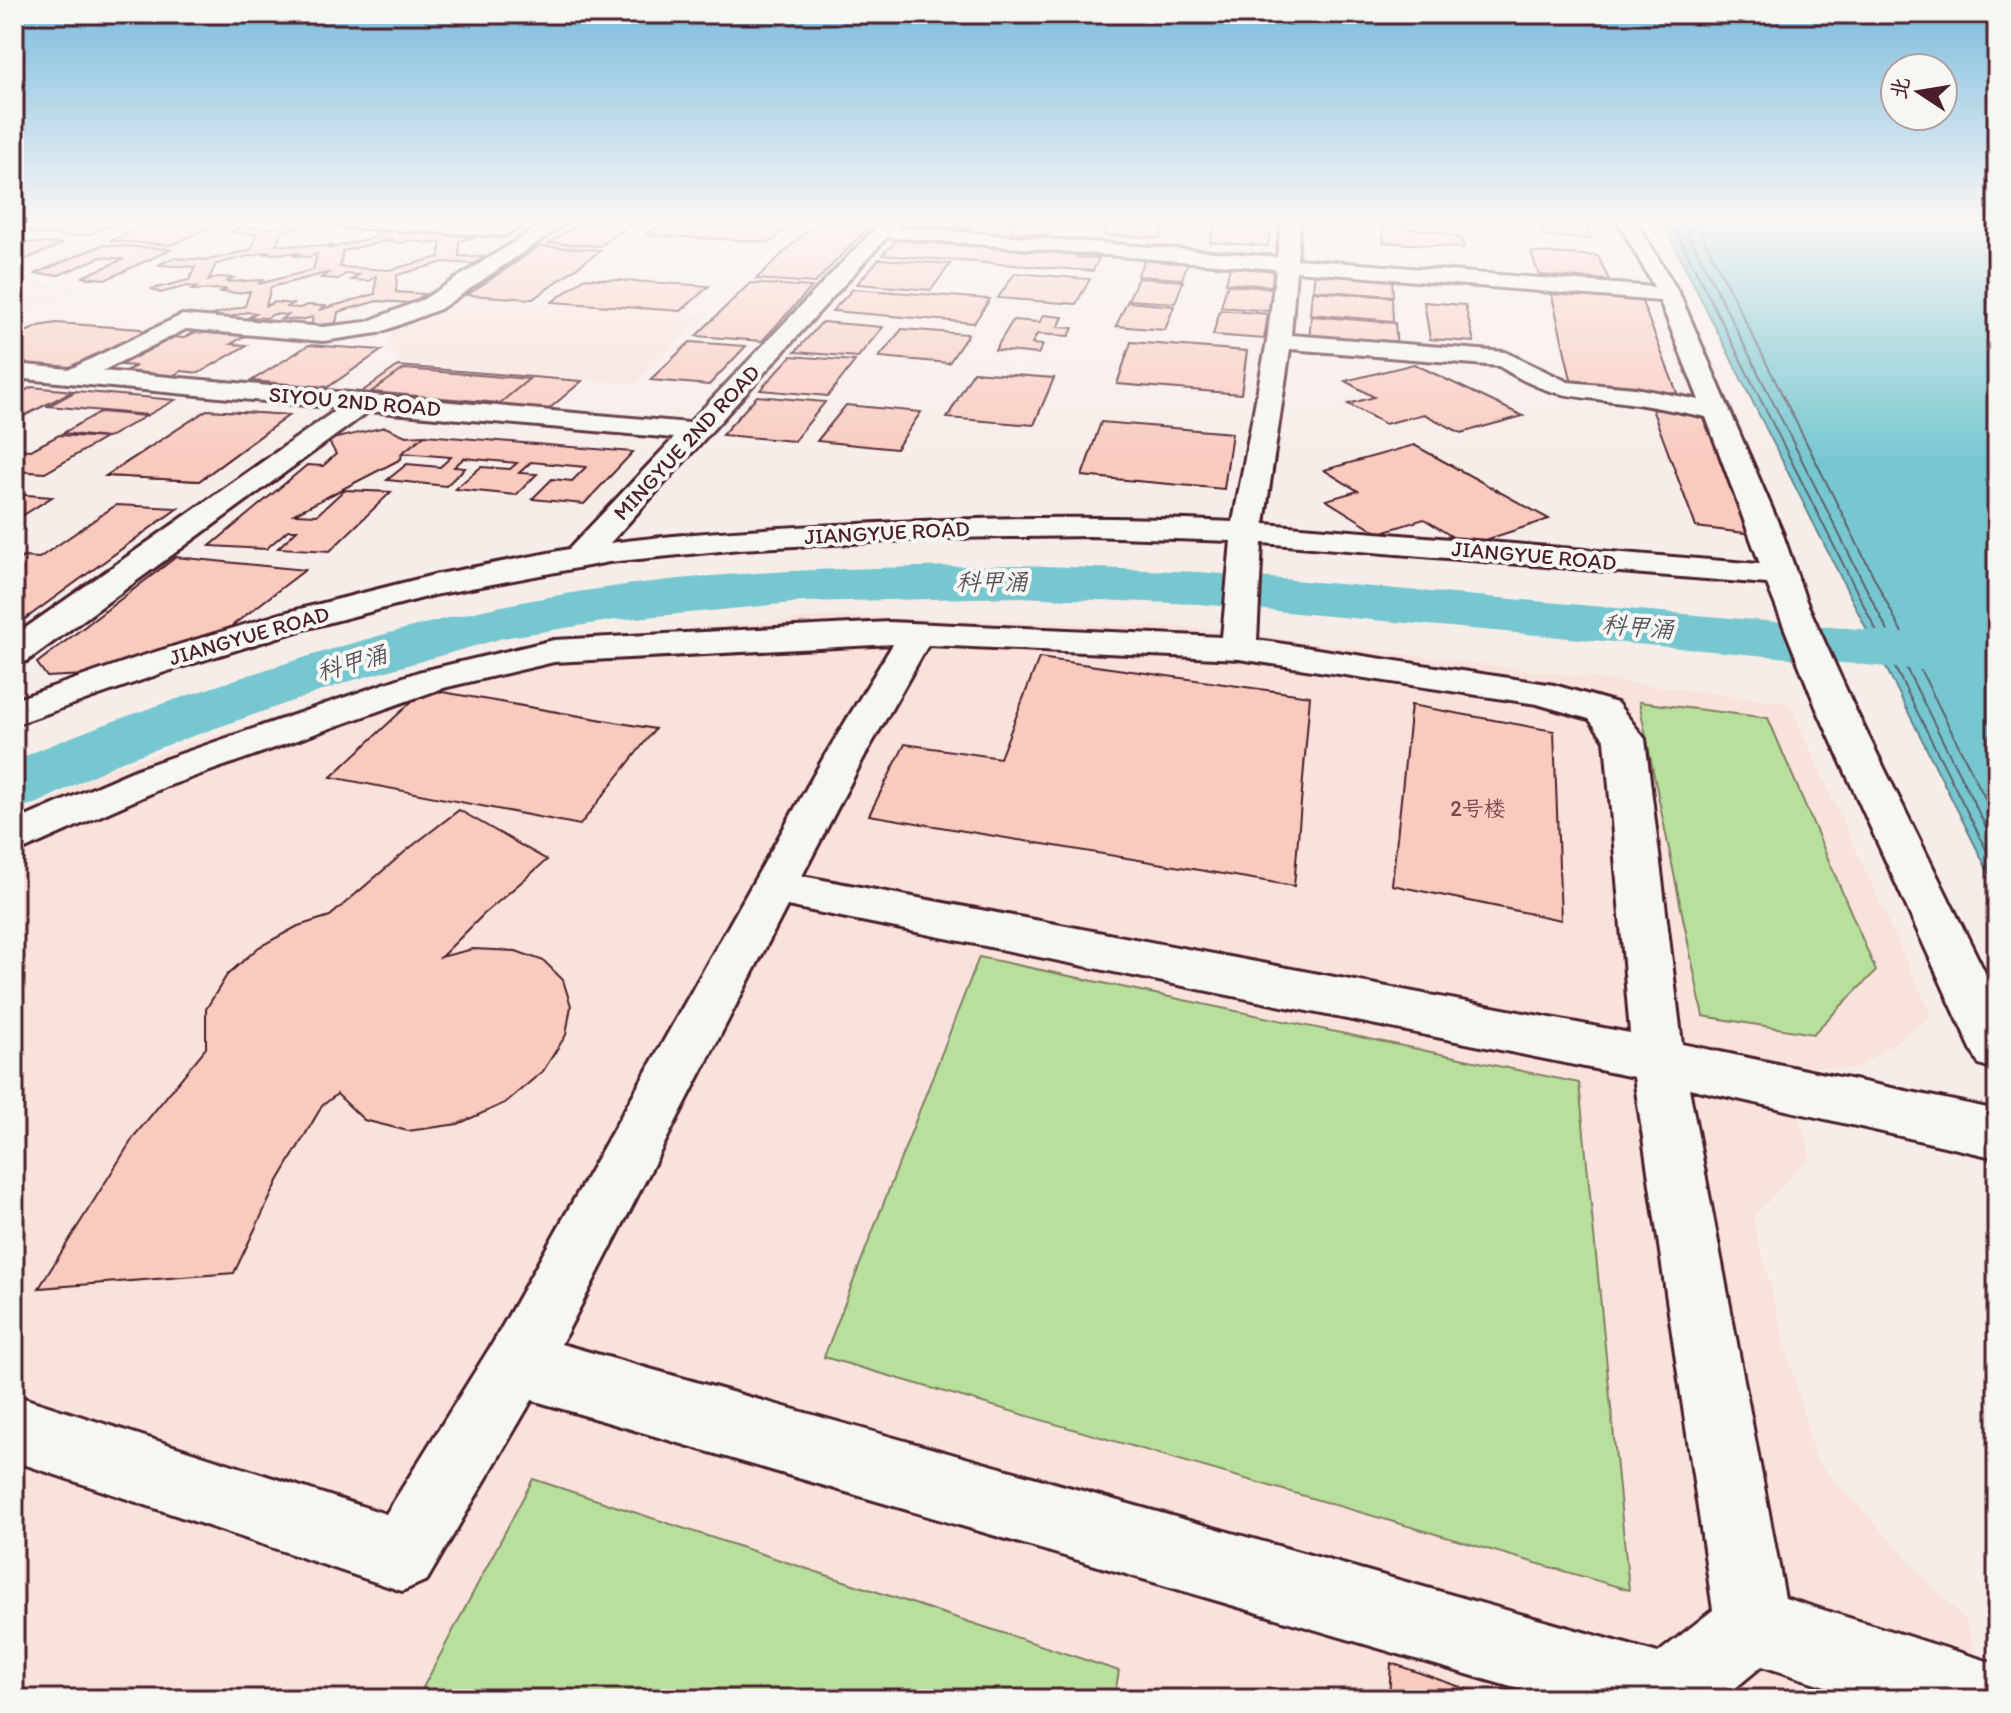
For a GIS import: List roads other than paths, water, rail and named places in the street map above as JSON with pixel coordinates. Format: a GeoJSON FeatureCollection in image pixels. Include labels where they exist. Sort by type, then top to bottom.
{"type":"FeatureCollection","features":[{"type":"Feature","properties":{"kind":"street"},"geometry":{"type":"LineString","coordinates":[[72,377],[182,322],[323,334],[370,328],[437,301]]}},
{"type":"Feature","properties":{"kind":"street","name":"MINGYUE 2ND ROAD"},"geometry":{"type":"LineString","coordinates":[[579,557],[817,301]]}},
{"type":"Feature","properties":{"kind":"street"},"geometry":{"type":"LineString","coordinates":[[1239,648],[1247,533],[1284,301]]}},
{"type":"Feature","properties":{"kind":"street"},"geometry":{"type":"LineString","coordinates":[[1672,301],[1835,707],[1997,1049]]}},
{"type":"Feature","properties":{"kind":"street"},"geometry":{"type":"LineString","coordinates":[[1279,341],[1505,359],[1533,377],[1564,389],[1635,396],[1718,411]]}},
{"type":"Feature","properties":{"kind":"street","name":"SIYOU 2ND ROAD"},"geometry":{"type":"LineString","coordinates":[[14,371],[696,432]]}},
{"type":"Feature","properties":{"kind":"street"},"geometry":{"type":"LineString","coordinates":[[14,653],[364,402]]}},
{"type":"Feature","properties":{"kind":"street","name":"JIANGYUE ROAD"},"geometry":{"type":"LineString","coordinates":[[14,713],[255,632],[395,595],[579,557],[699,543],[943,528],[1071,526],[1247,533],[1785,588]]}},
{"type":"Feature","properties":{"kind":"street"},"geometry":{"type":"LineString","coordinates":[[14,839],[151,778],[331,713],[431,680],[554,651],[889,633],[1239,648],[1541,693],[1603,711],[1625,739],[1658,1060],[1753,1626]]}},
{"type":"Feature","properties":{"kind":"street"},"geometry":{"type":"LineString","coordinates":[[14,1428],[402,1555],[517,1364],[844,757],[916,635]]}},
{"type":"Feature","properties":{"kind":"street"},"geometry":{"type":"LineString","coordinates":[[773,887],[1658,1060],[1997,1134]]}},
{"type":"Feature","properties":{"kind":"street"},"geometry":{"type":"LineString","coordinates":[[517,1364],[1667,1694],[1753,1626]]}},
{"type":"Feature","properties":{"kind":"street"},"geometry":{"type":"LineString","coordinates":[[1753,1626],[1989,1699]]}},
{"type":"Feature","properties":{"kind":"water"},"geometry":{"type":"Polygon","coordinates":[[[1702,301],[1997,301],[1997,889],[1702,301]]]}},
{"type":"Feature","properties":{"kind":"waterway","name":"科甲涌"},"geometry":{"type":"LineString","coordinates":[[14,787],[99,747],[326,669],[497,622],[615,603],[804,586],[1018,581],[1199,588],[1997,659]]}}]}
